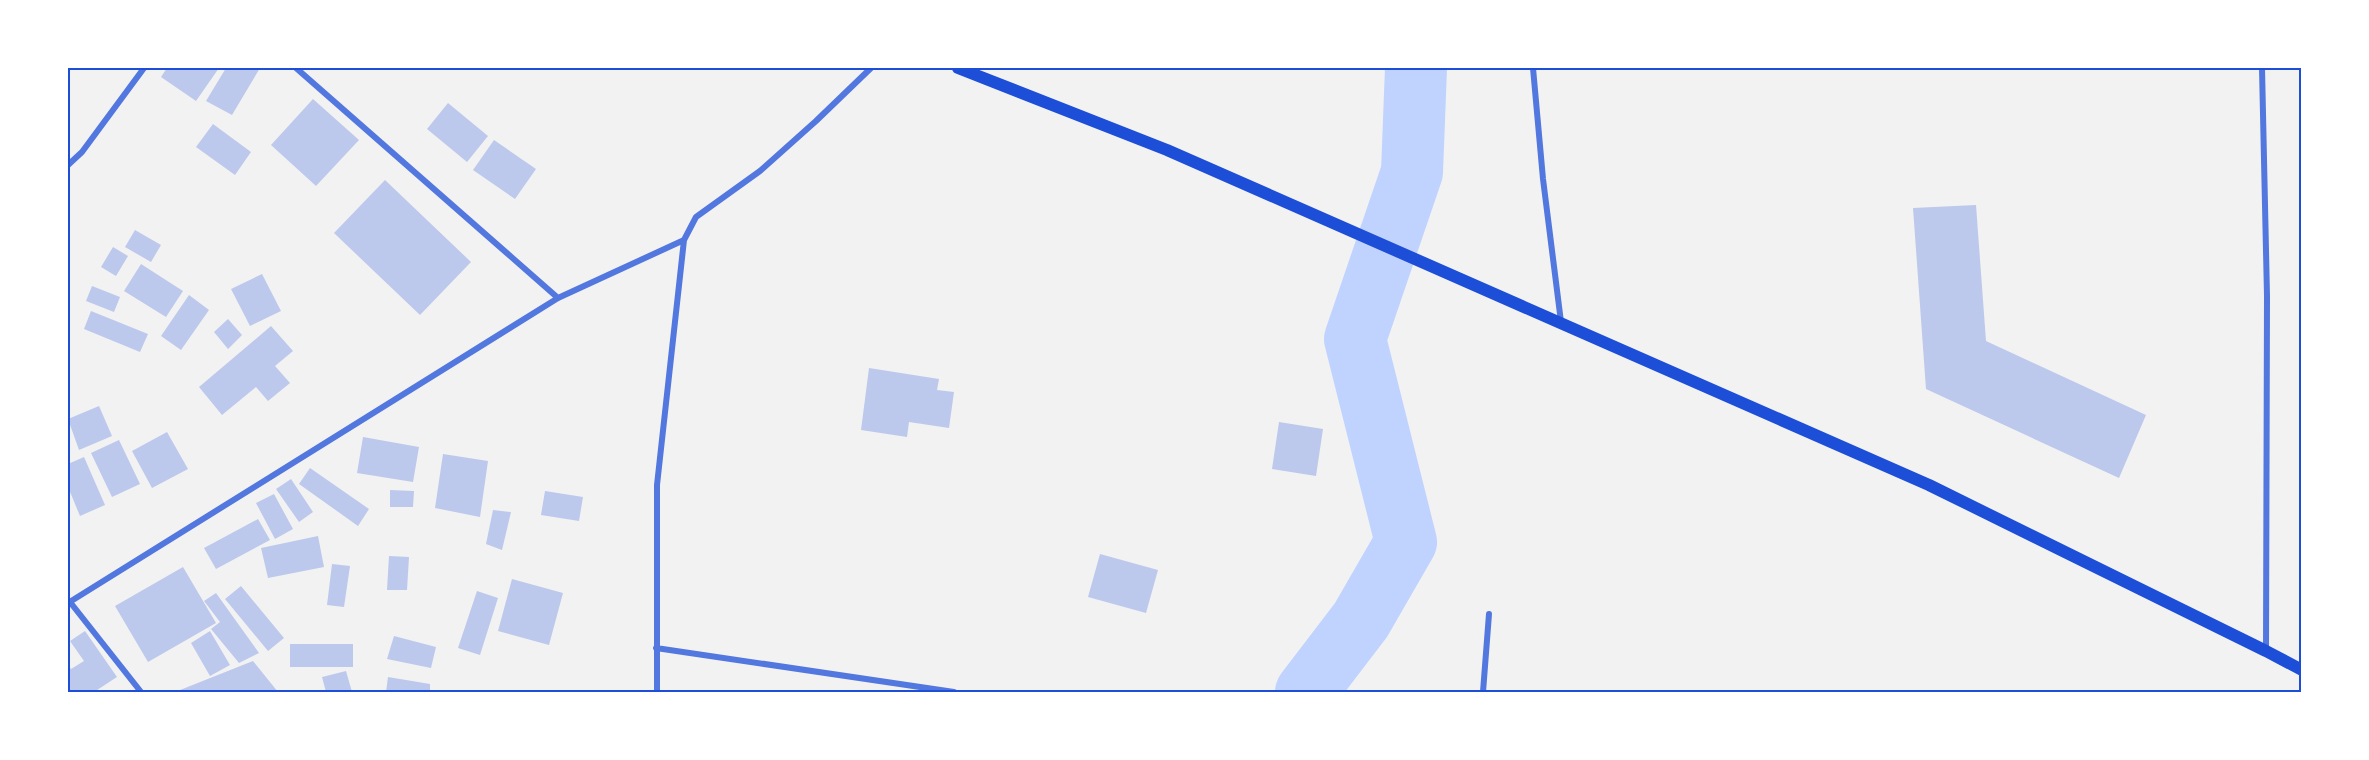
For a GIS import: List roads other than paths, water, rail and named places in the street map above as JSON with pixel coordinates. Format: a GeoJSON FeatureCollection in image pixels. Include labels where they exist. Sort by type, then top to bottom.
{"type":"FeatureCollection","features":[{"type":"Feature","properties":{"kind":"main road"},"geometry":{"type":"LineString","coordinates":[[958,68],[1167,150],[1929,485],[2301,670]]}},
{"type":"Feature","properties":{"kind":"street"},"geometry":{"type":"LineString","coordinates":[[68,165],[82,152],[144,68]]}},
{"type":"Feature","properties":{"kind":"street"},"geometry":{"type":"LineString","coordinates":[[296,68],[558,298]]}},
{"type":"Feature","properties":{"kind":"street"},"geometry":{"type":"LineString","coordinates":[[657,693],[657,485],[684,240],[696,217],[760,171],[871,68]]}},
{"type":"Feature","properties":{"kind":"street"},"geometry":{"type":"LineString","coordinates":[[1533,68],[1543,179],[1561,322]]}},
{"type":"Feature","properties":{"kind":"street"},"geometry":{"type":"LineString","coordinates":[[2262,68],[2267,296],[2266,651]]}},
{"type":"Feature","properties":{"kind":"street"},"geometry":{"type":"LineString","coordinates":[[141,693],[69,602],[558,298],[684,240]]}},
{"type":"Feature","properties":{"kind":"street"},"geometry":{"type":"LineString","coordinates":[[1483,693],[1489,614]]}},
{"type":"Feature","properties":{"kind":"street"},"geometry":{"type":"LineString","coordinates":[[657,648],[954,693]]}},
{"type":"Feature","properties":{"kind":"waterway"},"geometry":{"type":"LineString","coordinates":[[1306,692],[1361,620],[1406,542],[1355,339],[1412,172],[1416,68]]}}]}
